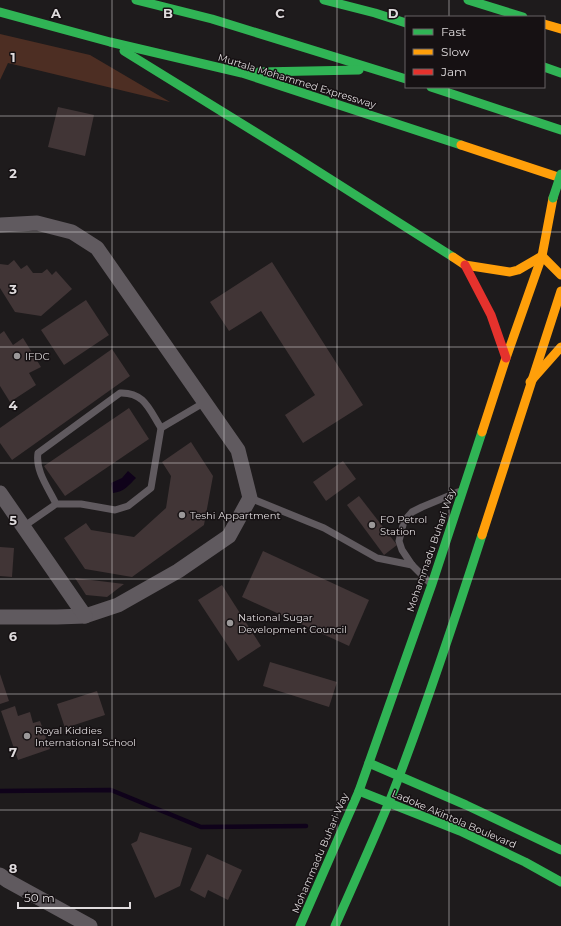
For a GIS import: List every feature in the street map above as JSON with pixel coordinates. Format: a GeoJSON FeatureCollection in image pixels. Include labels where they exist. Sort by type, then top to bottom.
{"type":"FeatureCollection","features":[{"type":"Feature","properties":{"kind":"main road"},"geometry":{"type":"LineString","coordinates":[[136,0],[212,19],[405,79]]}},
{"type":"Feature","properties":{"kind":"main road"},"geometry":{"type":"LineString","coordinates":[[324,0],[375,13],[405,23]]}},
{"type":"Feature","properties":{"kind":"main road"},"geometry":{"type":"LineString","coordinates":[[354,0],[375,13]]}},
{"type":"Feature","properties":{"kind":"main road"},"geometry":{"type":"LineString","coordinates":[[468,0],[520,16]]}},
{"type":"Feature","properties":{"kind":"main road","name":"Murtala Mohammed Expressway"},"geometry":{"type":"LineString","coordinates":[[0,12],[110,42],[242,73],[561,178]]}},
{"type":"Feature","properties":{"kind":"main road"},"geometry":{"type":"LineString","coordinates":[[545,24],[561,29]]}},
{"type":"Feature","properties":{"kind":"main road"},"geometry":{"type":"LineString","coordinates":[[110,42],[297,158],[465,266],[510,272],[518,270],[542,256],[561,275]]}},
{"type":"Feature","properties":{"kind":"main road"},"geometry":{"type":"LineString","coordinates":[[545,68],[561,73]]}},
{"type":"Feature","properties":{"kind":"main road"},"geometry":{"type":"LineString","coordinates":[[242,73],[379,70]]}},
{"type":"Feature","properties":{"kind":"main road"},"geometry":{"type":"LineString","coordinates":[[435,88],[561,130]]}},
{"type":"Feature","properties":{"kind":"main road","name":"Mohammadu Buhari Way"},"geometry":{"type":"LineString","coordinates":[[300,926],[359,791],[432,584],[506,358],[542,256],[553,198],[561,174]]}},
{"type":"Feature","properties":{"kind":"main road"},"geometry":{"type":"LineString","coordinates":[[465,266],[491,315],[506,358]]}},
{"type":"Feature","properties":{"kind":"main road"},"geometry":{"type":"LineString","coordinates":[[335,926],[400,775],[441,659],[530,382],[561,291]]}},
{"type":"Feature","properties":{"kind":"main road"},"geometry":{"type":"LineString","coordinates":[[530,382],[561,348]]}},
{"type":"Feature","properties":{"kind":"main road","name":"Ladoke Akintola Boulevard"},"geometry":{"type":"LineString","coordinates":[[369,763],[400,775],[561,850]]}},
{"type":"Feature","properties":{"kind":"main road","name":"Ladoke Akintola Boulevard"},"geometry":{"type":"LineString","coordinates":[[359,791],[460,831],[525,862],[561,882]]}},
{"type":"Feature","properties":{"kind":"street"},"geometry":{"type":"LineString","coordinates":[[0,225],[38,223],[72,232],[97,248],[238,450],[250,498],[230,536],[178,571],[118,605],[85,616],[0,617]]}},
{"type":"Feature","properties":{"kind":"street"},"geometry":{"type":"LineString","coordinates":[[0,492],[85,616]]}},
{"type":"Feature","properties":{"kind":"street"},"geometry":{"type":"LineString","coordinates":[[0,875],[8,881],[89,926]]}},
{"type":"Feature","properties":{"kind":"lane"},"geometry":{"type":"LineString","coordinates":[[23,526],[56,504],[81,504],[115,510],[128,506],[151,488],[161,428],[140,397],[129,392],[120,393],[38,454],[37,460],[39,469],[56,504]]}},
{"type":"Feature","properties":{"kind":"lane"},"geometry":{"type":"LineString","coordinates":[[161,428],[205,402]]}},
{"type":"Feature","properties":{"kind":"lane"},"geometry":{"type":"LineString","coordinates":[[432,584],[412,565],[402,550],[399,541],[404,521],[412,512],[464,490]]}},
{"type":"Feature","properties":{"kind":"lane"},"geometry":{"type":"LineString","coordinates":[[250,498],[324,528],[377,558],[412,565]]}},
{"type":"Feature","properties":{"kind":"shaded area"},"geometry":{"type":"Polygon","coordinates":[[[0,34],[90,55],[170,102],[8,63],[0,80],[0,34]]]}},
{"type":"Feature","properties":{"kind":"shaded area"},"geometry":{"type":"Polygon","coordinates":[[[128,471],[136,478],[123,490],[113,493],[111,483],[122,478],[128,471]]]}},
{"type":"Feature","properties":{"kind":"building"},"geometry":{"type":"Polygon","coordinates":[[[58,107],[94,115],[85,156],[48,147],[58,107]]]}},
{"type":"Feature","properties":{"kind":"building"},"geometry":{"type":"Polygon","coordinates":[[[14,260],[21,269],[27,265],[33,273],[42,273],[47,269],[52,275],[56,271],[72,289],[41,316],[15,312],[0,288],[0,264],[8,265],[14,260]]]}},
{"type":"Feature","properties":{"kind":"building"},"geometry":{"type":"Polygon","coordinates":[[[272,262],[363,405],[303,443],[285,415],[315,395],[261,311],[229,331],[210,302],[272,262]]]}},
{"type":"Feature","properties":{"kind":"building"},"geometry":{"type":"Polygon","coordinates":[[[86,300],[109,335],[64,365],[41,330],[86,300]]]}},
{"type":"Feature","properties":{"kind":"building","name":"IFDC"},"geometry":{"type":"Polygon","coordinates":[[[4,331],[13,345],[23,338],[41,367],[29,373],[36,385],[10,402],[0,386],[0,334],[4,331]]]}},
{"type":"Feature","properties":{"kind":"building"},"geometry":{"type":"Polygon","coordinates":[[[112,349],[130,376],[12,460],[0,443],[0,428],[112,349]]]}},
{"type":"Feature","properties":{"kind":"building"},"geometry":{"type":"Polygon","coordinates":[[[129,408],[149,439],[65,496],[44,466],[129,408]]]}},
{"type":"Feature","properties":{"kind":"building","name":"Teshi Appartment"},"geometry":{"type":"Polygon","coordinates":[[[191,442],[213,476],[204,525],[132,577],[85,569],[64,538],[86,523],[91,530],[134,537],[166,508],[171,476],[162,462],[191,442]]]}},
{"type":"Feature","properties":{"kind":"building"},"geometry":{"type":"Polygon","coordinates":[[[343,461],[356,479],[326,501],[313,482],[343,461]]]}},
{"type":"Feature","properties":{"kind":"building","name":"FO Petrol Station"},"geometry":{"type":"Polygon","coordinates":[[[359,496],[397,545],[384,555],[347,505],[359,496]]]}},
{"type":"Feature","properties":{"kind":"building"},"geometry":{"type":"Polygon","coordinates":[[[0,547],[14,548],[12,577],[0,576],[0,547]]]}},
{"type":"Feature","properties":{"kind":"building"},"geometry":{"type":"Polygon","coordinates":[[[263,551],[369,600],[349,646],[242,597],[263,551]]]}},
{"type":"Feature","properties":{"kind":"building"},"geometry":{"type":"Polygon","coordinates":[[[75,578],[124,584],[107,597],[86,595],[75,578]]]}},
{"type":"Feature","properties":{"kind":"building","name":"National Sugar Development Council"},"geometry":{"type":"Polygon","coordinates":[[[222,585],[261,646],[238,661],[198,600],[222,585]]]}},
{"type":"Feature","properties":{"kind":"building"},"geometry":{"type":"Polygon","coordinates":[[[270,662],[337,682],[329,707],[263,686],[270,662]]]}},
{"type":"Feature","properties":{"kind":"building"},"geometry":{"type":"Polygon","coordinates":[[[0,674],[9,701],[0,704],[0,674]]]}},
{"type":"Feature","properties":{"kind":"building"},"geometry":{"type":"Polygon","coordinates":[[[97,691],[105,715],[65,728],[57,704],[97,691]]]}},
{"type":"Feature","properties":{"kind":"building","name":"Royal Kiddies International School"},"geometry":{"type":"Polygon","coordinates":[[[15,706],[18,716],[30,712],[33,723],[40,721],[50,749],[18,760],[1,711],[15,706]]]}},
{"type":"Feature","properties":{"kind":"building"},"geometry":{"type":"Polygon","coordinates":[[[140,832],[192,848],[180,886],[155,898],[131,844],[137,841],[140,832]]]}},
{"type":"Feature","properties":{"kind":"building"},"geometry":{"type":"Polygon","coordinates":[[[207,854],[242,870],[228,900],[208,890],[205,898],[190,890],[207,854]]]}},
{"type":"Feature","properties":{"kind":"waterway"},"geometry":{"type":"LineString","coordinates":[[0,791],[111,790],[201,827],[306,826]]}},
{"type":"Feature","properties":{"kind":"traffic: fast"},"geometry":{"type":"LineString","coordinates":[[136,0],[212,19],[405,79]]}},
{"type":"Feature","properties":{"kind":"traffic: fast"},"geometry":{"type":"LineString","coordinates":[[324,0],[375,13],[405,23]]}},
{"type":"Feature","properties":{"kind":"traffic: fast"},"geometry":{"type":"LineString","coordinates":[[468,0],[520,16]]}},
{"type":"Feature","properties":{"kind":"traffic: fast"},"geometry":{"type":"LineString","coordinates":[[0,12],[110,42],[242,73],[461,145]]}},
{"type":"Feature","properties":{"kind":"traffic: fast"},"geometry":{"type":"LineString","coordinates":[[124,51],[453,257]]}},
{"type":"Feature","properties":{"kind":"traffic: fast"},"geometry":{"type":"LineString","coordinates":[[545,67],[561,73]]}},
{"type":"Feature","properties":{"kind":"traffic: fast"},"geometry":{"type":"LineString","coordinates":[[259,72],[359,70]]}},
{"type":"Feature","properties":{"kind":"traffic: fast"},"geometry":{"type":"LineString","coordinates":[[434,88],[561,130]]}},
{"type":"Feature","properties":{"kind":"traffic: fast"},"geometry":{"type":"LineString","coordinates":[[553,198],[561,174]]}},
{"type":"Feature","properties":{"kind":"traffic: fast"},"geometry":{"type":"LineString","coordinates":[[300,926],[359,791],[432,584],[482,432]]}},
{"type":"Feature","properties":{"kind":"traffic: fast"},"geometry":{"type":"LineString","coordinates":[[335,926],[392,795],[439,666],[482,535]]}},
{"type":"Feature","properties":{"kind":"traffic: fast"},"geometry":{"type":"LineString","coordinates":[[369,763],[466,805],[561,850]]}},
{"type":"Feature","properties":{"kind":"traffic: fast"},"geometry":{"type":"LineString","coordinates":[[359,791],[460,831],[525,862],[561,882]]}},
{"type":"Feature","properties":{"kind":"traffic: slow"},"geometry":{"type":"LineString","coordinates":[[545,24],[561,29]]}},
{"type":"Feature","properties":{"kind":"traffic: slow"},"geometry":{"type":"LineString","coordinates":[[461,145],[561,178]]}},
{"type":"Feature","properties":{"kind":"traffic: slow"},"geometry":{"type":"LineString","coordinates":[[482,432],[542,256],[553,198]]}},
{"type":"Feature","properties":{"kind":"traffic: slow"},"geometry":{"type":"LineString","coordinates":[[453,257],[465,265],[510,272],[518,270],[542,256],[561,275]]}},
{"type":"Feature","properties":{"kind":"traffic: slow"},"geometry":{"type":"LineString","coordinates":[[482,535],[561,291]]}},
{"type":"Feature","properties":{"kind":"traffic: slow"},"geometry":{"type":"LineString","coordinates":[[530,382],[561,347]]}},
{"type":"Feature","properties":{"kind":"traffic: jam"},"geometry":{"type":"LineString","coordinates":[[465,265],[491,315],[506,358]]}},
{"type":"Feature","properties":{"kind":"place","name":"IFDC"},"geometry":{"type":"Point","coordinates":[17,356]}},
{"type":"Feature","properties":{"kind":"place","name":"Teshi Appartment"},"geometry":{"type":"Point","coordinates":[182,515]}},
{"type":"Feature","properties":{"kind":"place","name":"FO Petrol Station"},"geometry":{"type":"Point","coordinates":[372,525]}},
{"type":"Feature","properties":{"kind":"place","name":"National Sugar Development Council"},"geometry":{"type":"Point","coordinates":[230,623]}},
{"type":"Feature","properties":{"kind":"place","name":"Royal Kiddies International School"},"geometry":{"type":"Point","coordinates":[27,736]}}]}
